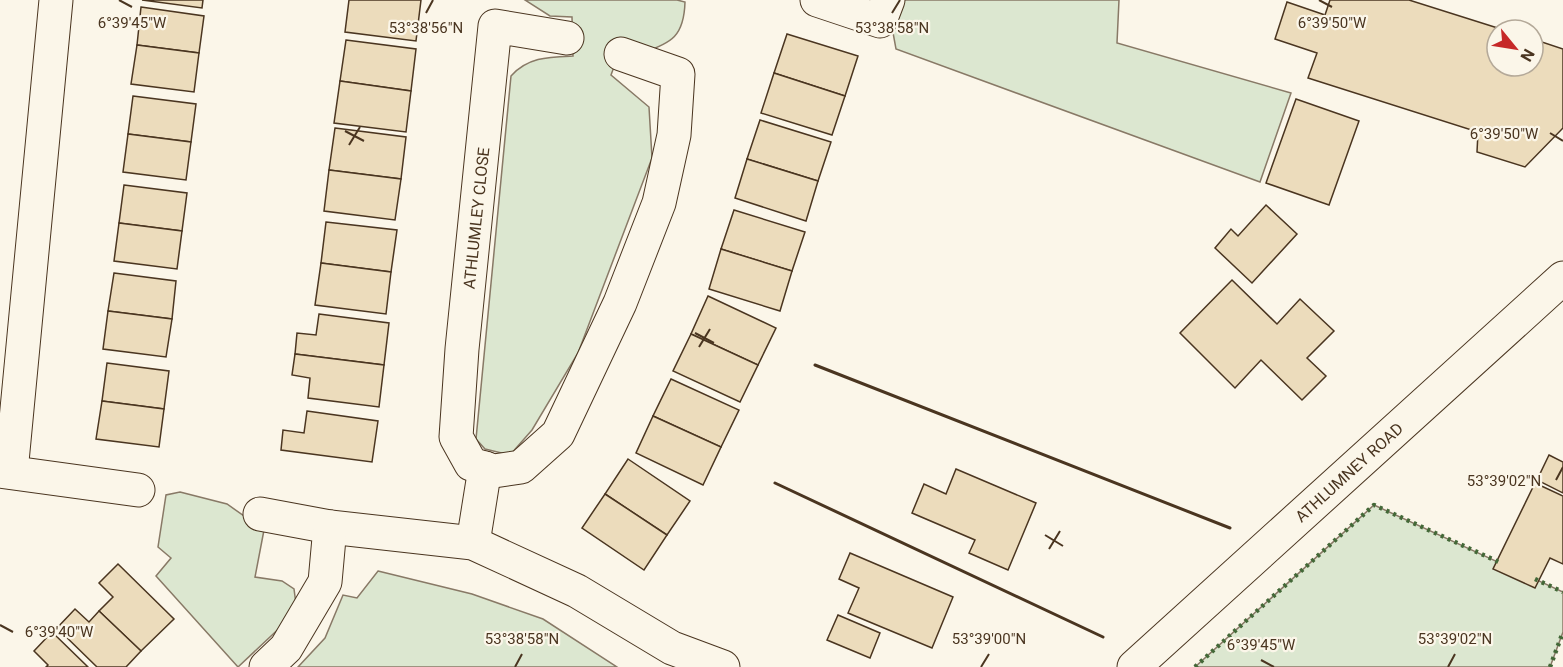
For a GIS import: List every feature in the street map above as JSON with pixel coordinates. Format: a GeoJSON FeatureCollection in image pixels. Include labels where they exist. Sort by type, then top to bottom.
{"type":"FeatureCollection","features":[{"type":"Feature","properties":{"kind":"street"},"geometry":{"type":"LineString","coordinates":[[56,0],[6,472],[138,490]]}},
{"type":"Feature","properties":{"kind":"street"},"geometry":{"type":"LineString","coordinates":[[818,0],[880,21],[888,0]]}},
{"type":"Feature","properties":{"kind":"street","name":"ATHLUMLEY CLOSE"},"geometry":{"type":"LineString","coordinates":[[484,468],[471,464],[456,437],[462,349],[495,26],[567,38]]}},
{"type":"Feature","properties":{"kind":"street"},"geometry":{"type":"LineString","coordinates":[[473,543],[484,468],[494,471],[520,467],[558,434],[620,303],[659,203],[674,135],[678,74],[621,54]]}},
{"type":"Feature","properties":{"kind":"street","name":"ATHLUMNEY ROAD"},"geometry":{"type":"LineString","coordinates":[[1134,667],[1563,278]]}},
{"type":"Feature","properties":{"kind":"street"},"geometry":{"type":"LineString","coordinates":[[260,514],[330,527],[473,543],[577,591],[672,648],[723,667]]}},
{"type":"Feature","properties":{"kind":"street"},"geometry":{"type":"LineString","coordinates":[[266,667],[286,648],[325,582],[330,527]]}},
{"type":"Feature","properties":{"kind":"green space"},"geometry":{"type":"Polygon","coordinates":[[[525,0],[677,0],[685,2],[682,23],[669,41],[642,53],[622,45],[611,75],[649,107],[652,158],[578,353],[532,430],[510,455],[485,449],[476,439],[511,76],[524,65],[532,62],[573,56],[572,17],[550,16],[525,0]]]}},
{"type":"Feature","properties":{"kind":"green space"},"geometry":{"type":"Polygon","coordinates":[[[887,0],[1119,0],[1117,43],[1291,93],[1260,182],[896,49],[887,0]]]}},
{"type":"Feature","properties":{"kind":"green space"},"geometry":{"type":"Polygon","coordinates":[[[180,492],[227,504],[264,530],[255,577],[282,581],[294,589],[296,604],[287,621],[238,667],[156,576],[171,558],[158,547],[166,495],[180,492]]]}},
{"type":"Feature","properties":{"kind":"green space"},"geometry":{"type":"Polygon","coordinates":[[[1374,505],[1563,592],[1563,632],[1550,667],[1195,667],[1374,505]]]}},
{"type":"Feature","properties":{"kind":"green space"},"geometry":{"type":"Polygon","coordinates":[[[378,571],[472,594],[543,619],[617,667],[298,667],[325,638],[343,595],[357,598],[378,571]]]}},
{"type":"Feature","properties":{"kind":"building"},"geometry":{"type":"Polygon","coordinates":[[[142,0],[203,0],[202,8],[142,0]]]}},
{"type":"Feature","properties":{"kind":"building"},"geometry":{"type":"Polygon","coordinates":[[[349,0],[421,0],[416,41],[345,32],[349,0]]]}},
{"type":"Feature","properties":{"kind":"building"},"geometry":{"type":"Polygon","coordinates":[[[1330,0],[1409,0],[1485,24],[1485,78],[1545,78],[1545,43],[1563,49],[1563,128],[1525,167],[1477,152],[1478,132],[1308,78],[1317,53],[1275,39],[1287,2],[1325,15],[1330,0]]]}},
{"type":"Feature","properties":{"kind":"building"},"geometry":{"type":"Polygon","coordinates":[[[141,7],[204,16],[199,53],[137,45],[141,7]]]}},
{"type":"Feature","properties":{"kind":"building"},"geometry":{"type":"Polygon","coordinates":[[[787,34],[858,56],[845,96],[774,73],[787,34]]]}},
{"type":"Feature","properties":{"kind":"building"},"geometry":{"type":"Polygon","coordinates":[[[346,40],[416,49],[411,91],[340,81],[346,40]]]}},
{"type":"Feature","properties":{"kind":"building"},"geometry":{"type":"Polygon","coordinates":[[[137,45],[199,53],[194,92],[131,84],[137,45]]]}},
{"type":"Feature","properties":{"kind":"building"},"geometry":{"type":"Polygon","coordinates":[[[774,73],[845,96],[832,135],[761,113],[774,73]]]}},
{"type":"Feature","properties":{"kind":"building"},"geometry":{"type":"Polygon","coordinates":[[[340,81],[411,91],[406,132],[334,123],[340,81]]]}},
{"type":"Feature","properties":{"kind":"building"},"geometry":{"type":"Polygon","coordinates":[[[133,96],[196,104],[191,142],[128,134],[133,96]]]}},
{"type":"Feature","properties":{"kind":"building"},"geometry":{"type":"Polygon","coordinates":[[[1296,99],[1359,121],[1329,205],[1266,183],[1296,99]]]}},
{"type":"Feature","properties":{"kind":"building"},"geometry":{"type":"Polygon","coordinates":[[[760,120],[831,142],[818,181],[747,159],[760,120]]]}},
{"type":"Feature","properties":{"kind":"building"},"geometry":{"type":"Polygon","coordinates":[[[335,128],[406,137],[401,179],[329,170],[335,128]]]}},
{"type":"Feature","properties":{"kind":"building"},"geometry":{"type":"Polygon","coordinates":[[[128,134],[191,142],[186,180],[123,172],[128,134]]]}},
{"type":"Feature","properties":{"kind":"building"},"geometry":{"type":"Polygon","coordinates":[[[747,159],[818,181],[806,221],[735,198],[747,159]]]}},
{"type":"Feature","properties":{"kind":"building"},"geometry":{"type":"Polygon","coordinates":[[[329,170],[401,179],[395,220],[324,211],[329,170]]]}},
{"type":"Feature","properties":{"kind":"building"},"geometry":{"type":"Polygon","coordinates":[[[124,185],[187,193],[182,231],[119,223],[124,185]]]}},
{"type":"Feature","properties":{"kind":"building"},"geometry":{"type":"Polygon","coordinates":[[[1266,205],[1297,234],[1252,283],[1215,248],[1231,229],[1238,236],[1266,205]]]}},
{"type":"Feature","properties":{"kind":"building"},"geometry":{"type":"Polygon","coordinates":[[[734,210],[805,232],[792,271],[721,249],[734,210]]]}},
{"type":"Feature","properties":{"kind":"building"},"geometry":{"type":"Polygon","coordinates":[[[326,222],[397,230],[391,272],[321,263],[326,222]]]}},
{"type":"Feature","properties":{"kind":"building"},"geometry":{"type":"Polygon","coordinates":[[[119,223],[182,231],[177,269],[114,261],[119,223]]]}},
{"type":"Feature","properties":{"kind":"building"},"geometry":{"type":"Polygon","coordinates":[[[721,249],[792,271],[780,311],[709,289],[721,249]]]}},
{"type":"Feature","properties":{"kind":"building"},"geometry":{"type":"Polygon","coordinates":[[[321,263],[391,272],[386,314],[315,305],[321,263]]]}},
{"type":"Feature","properties":{"kind":"building"},"geometry":{"type":"Polygon","coordinates":[[[114,273],[176,281],[172,319],[108,311],[114,273]]]}},
{"type":"Feature","properties":{"kind":"building"},"geometry":{"type":"Polygon","coordinates":[[[1232,280],[1277,324],[1300,299],[1334,331],[1307,358],[1326,376],[1302,400],[1261,360],[1235,388],[1180,333],[1232,280]]]}},
{"type":"Feature","properties":{"kind":"building"},"geometry":{"type":"Polygon","coordinates":[[[708,296],[776,328],[758,365],[691,334],[708,296]]]}},
{"type":"Feature","properties":{"kind":"building"},"geometry":{"type":"Polygon","coordinates":[[[108,311],[172,319],[166,357],[103,349],[108,311]]]}},
{"type":"Feature","properties":{"kind":"building"},"geometry":{"type":"Polygon","coordinates":[[[319,314],[389,323],[384,365],[295,354],[297,333],[316,335],[319,314]]]}},
{"type":"Feature","properties":{"kind":"building"},"geometry":{"type":"Polygon","coordinates":[[[691,334],[758,365],[740,402],[673,371],[691,334]]]}},
{"type":"Feature","properties":{"kind":"building"},"geometry":{"type":"Polygon","coordinates":[[[295,354],[384,365],[379,407],[308,398],[310,378],[292,375],[295,354]]]}},
{"type":"Feature","properties":{"kind":"building"},"geometry":{"type":"Polygon","coordinates":[[[107,363],[169,371],[164,409],[102,401],[107,363]]]}},
{"type":"Feature","properties":{"kind":"building"},"geometry":{"type":"Polygon","coordinates":[[[671,379],[739,410],[721,447],[653,416],[671,379]]]}},
{"type":"Feature","properties":{"kind":"building"},"geometry":{"type":"Polygon","coordinates":[[[102,401],[164,409],[159,447],[96,439],[102,401]]]}},
{"type":"Feature","properties":{"kind":"building"},"geometry":{"type":"Polygon","coordinates":[[[307,411],[378,421],[372,462],[281,450],[283,430],[304,433],[307,411]]]}},
{"type":"Feature","properties":{"kind":"building"},"geometry":{"type":"Polygon","coordinates":[[[653,416],[721,447],[703,485],[636,453],[653,416]]]}},
{"type":"Feature","properties":{"kind":"building"},"geometry":{"type":"Polygon","coordinates":[[[1549,455],[1563,462],[1563,493],[1537,480],[1549,455]]]}},
{"type":"Feature","properties":{"kind":"building"},"geometry":{"type":"Polygon","coordinates":[[[628,459],[690,501],[667,535],[605,494],[628,459]]]}},
{"type":"Feature","properties":{"kind":"building"},"geometry":{"type":"Polygon","coordinates":[[[956,469],[1036,503],[1008,570],[969,553],[975,540],[912,513],[924,484],[946,494],[956,469]]]}},
{"type":"Feature","properties":{"kind":"building"},"geometry":{"type":"Polygon","coordinates":[[[1535,483],[1563,496],[1563,564],[1550,558],[1535,588],[1493,569],[1535,483]]]}},
{"type":"Feature","properties":{"kind":"building"},"geometry":{"type":"Polygon","coordinates":[[[605,494],[667,535],[644,570],[582,528],[605,494]]]}},
{"type":"Feature","properties":{"kind":"building"},"geometry":{"type":"Polygon","coordinates":[[[850,553],[953,597],[932,648],[848,613],[859,588],[839,579],[850,553]]]}},
{"type":"Feature","properties":{"kind":"building"},"geometry":{"type":"Polygon","coordinates":[[[118,564],[174,619],[141,651],[99,611],[113,597],[99,583],[118,564]]]}},
{"type":"Feature","properties":{"kind":"building"},"geometry":{"type":"Polygon","coordinates":[[[75,609],[89,622],[99,611],[141,651],[126,667],[97,667],[57,628],[75,609]]]}},
{"type":"Feature","properties":{"kind":"building"},"geometry":{"type":"Polygon","coordinates":[[[838,615],[880,633],[870,658],[827,640],[838,615]]]}},
{"type":"Feature","properties":{"kind":"building"},"geometry":{"type":"Polygon","coordinates":[[[52,632],[88,667],[46,667],[48,665],[34,651],[52,632]]]}},
{"type":"Feature","properties":{"kind":"hedge"},"geometry":{"type":"LineString","coordinates":[[1195,667],[1374,505],[1501,563]]}},
{"type":"Feature","properties":{"kind":"hedge"},"geometry":{"type":"LineString","coordinates":[[1535,579],[1563,592]]}},
{"type":"Feature","properties":{"kind":"hedge"},"geometry":{"type":"LineString","coordinates":[[1550,667],[1563,632]]}},
{"type":"Feature","properties":{"kind":"wall"},"geometry":{"type":"LineString","coordinates":[[815,365],[1230,528]]}},
{"type":"Feature","properties":{"kind":"wall"},"geometry":{"type":"LineString","coordinates":[[775,483],[1103,637]]}}]}
